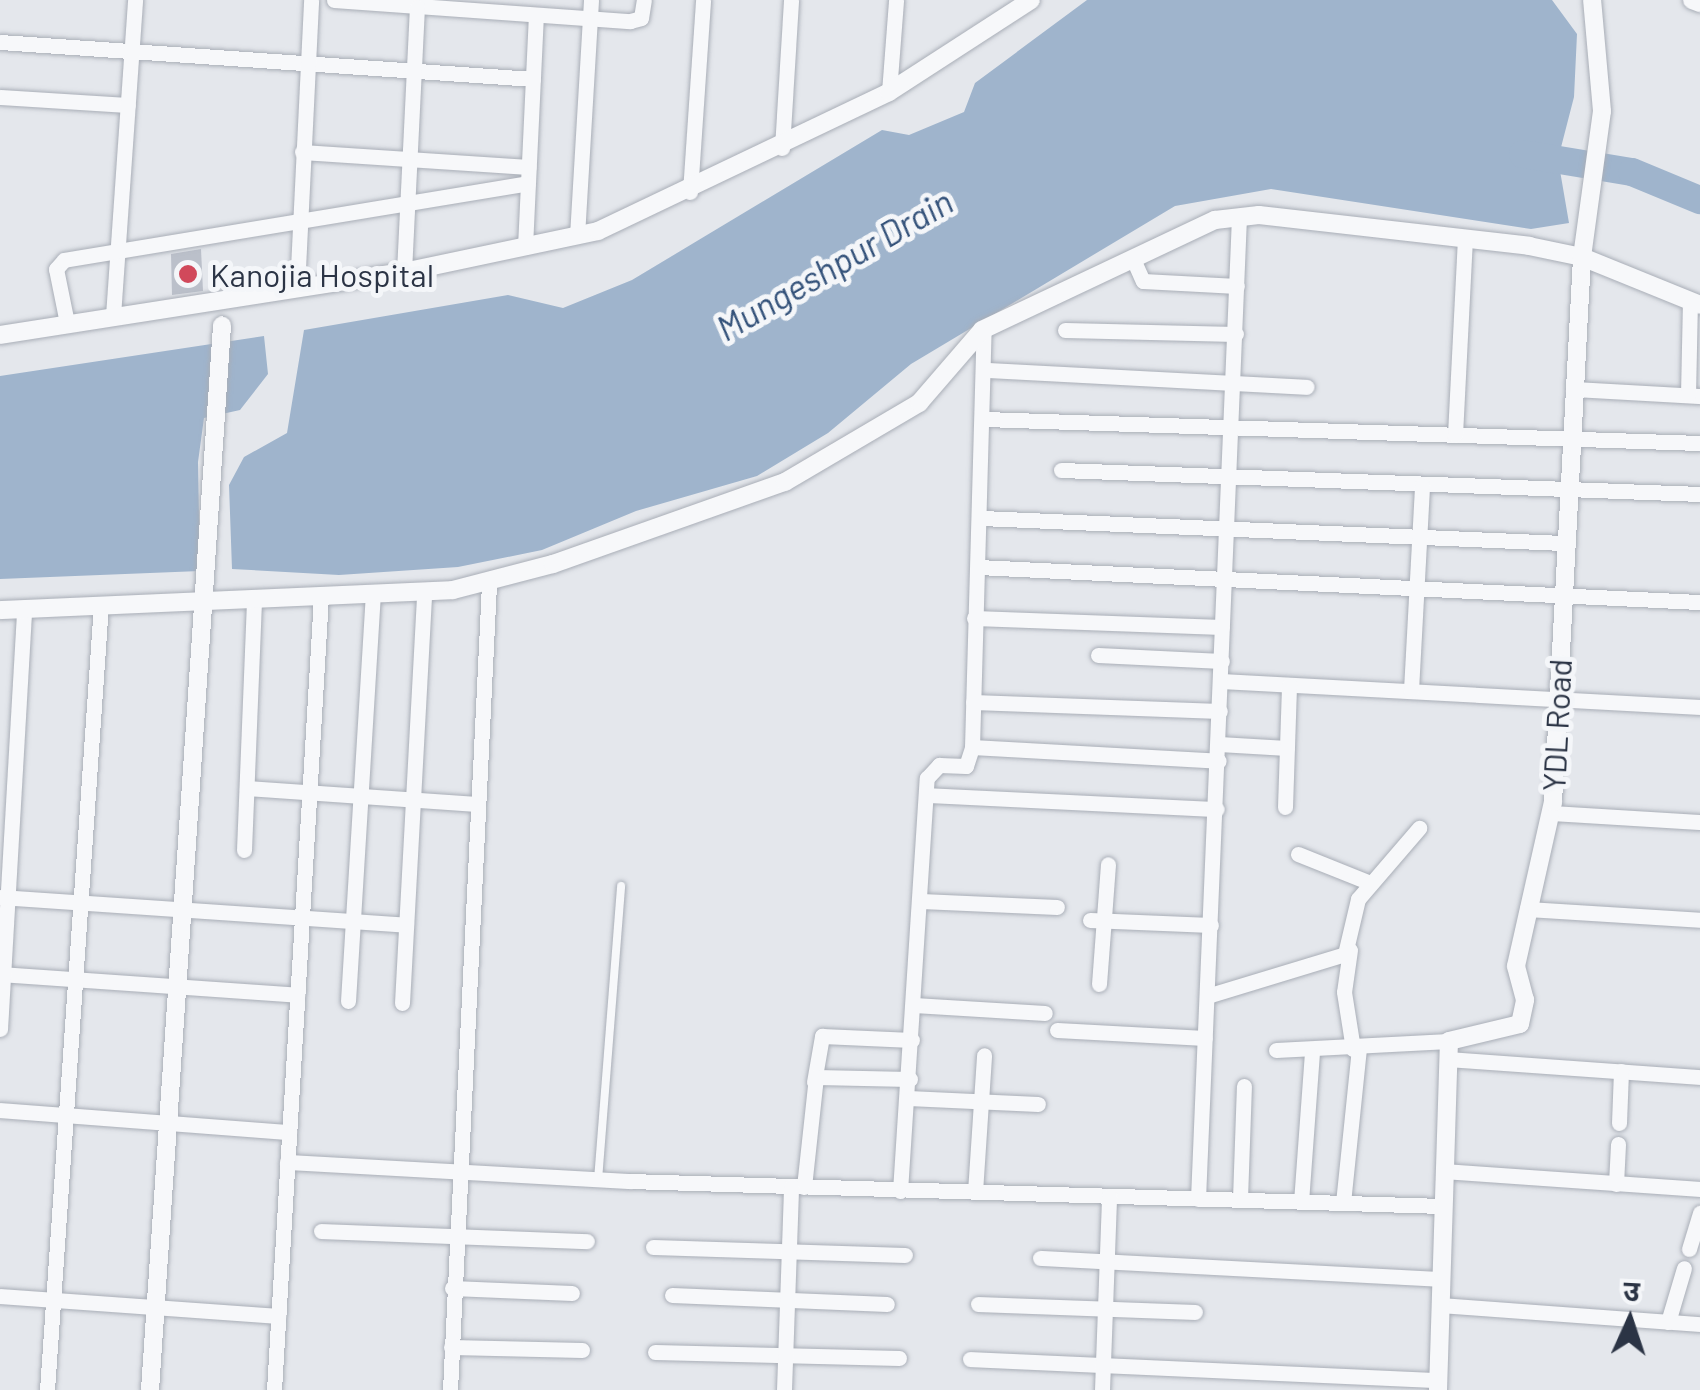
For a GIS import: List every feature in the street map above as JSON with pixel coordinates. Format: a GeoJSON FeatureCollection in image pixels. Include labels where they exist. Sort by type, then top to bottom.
{"type":"FeatureCollection","features":[{"type":"Feature","properties":{"kind":"street"},"geometry":{"type":"LineString","coordinates":[[113,316],[135,0]]}},
{"type":"Feature","properties":{"kind":"street"},"geometry":{"type":"LineString","coordinates":[[297,289],[311,0]]}},
{"type":"Feature","properties":{"kind":"street"},"geometry":{"type":"LineString","coordinates":[[334,0],[418,7],[490,6],[536,16],[638,21],[644,0]]}},
{"type":"Feature","properties":{"kind":"street"},"geometry":{"type":"LineString","coordinates":[[577,236],[591,0]]}},
{"type":"Feature","properties":{"kind":"street"},"geometry":{"type":"LineString","coordinates":[[690,192],[703,0]]}},
{"type":"Feature","properties":{"kind":"street"},"geometry":{"type":"LineString","coordinates":[[782,148],[791,0]]}},
{"type":"Feature","properties":{"kind":"street"},"geometry":{"type":"LineString","coordinates":[[889,92],[896,0]]}},
{"type":"Feature","properties":{"kind":"street"},"geometry":{"type":"LineString","coordinates":[[0,335],[404,272],[577,236],[690,192],[782,148],[889,92],[1031,0]]}},
{"type":"Feature","properties":{"kind":"street","name":"YDL Road"},"geometry":{"type":"LineString","coordinates":[[1449,1050],[1520,1024],[1525,1000],[1516,966],[1551,813],[1572,389],[1582,257],[1600,137],[1592,0]]}},
{"type":"Feature","properties":{"kind":"street"},"geometry":{"type":"LineString","coordinates":[[1692,0],[1700,3]]}},
{"type":"Feature","properties":{"kind":"street"},"geometry":{"type":"LineString","coordinates":[[404,272],[418,7]]}},
{"type":"Feature","properties":{"kind":"street"},"geometry":{"type":"LineString","coordinates":[[525,247],[536,16]]}},
{"type":"Feature","properties":{"kind":"street"},"geometry":{"type":"LineString","coordinates":[[0,42],[533,79]]}},
{"type":"Feature","properties":{"kind":"street"},"geometry":{"type":"LineString","coordinates":[[0,97],[128,105]]}},
{"type":"Feature","properties":{"kind":"street"},"geometry":{"type":"LineString","coordinates":[[302,152],[408,159],[529,175]]}},
{"type":"Feature","properties":{"kind":"street"},"geometry":{"type":"LineString","coordinates":[[67,324],[59,264],[117,247],[406,202],[529,175]]}},
{"type":"Feature","properties":{"kind":"street"},"geometry":{"type":"LineString","coordinates":[[1198,1199],[1234,432],[1239,216]]}},
{"type":"Feature","properties":{"kind":"street"},"geometry":{"type":"LineString","coordinates":[[0,610],[204,593],[254,600],[424,592],[488,583],[784,482],[919,402],[984,329],[1199,225],[1239,216],[1466,238],[1582,257],[1695,304],[1694,396],[1572,389]]}},
{"type":"Feature","properties":{"kind":"street"},"geometry":{"type":"LineString","coordinates":[[1455,435],[1466,238]]}},
{"type":"Feature","properties":{"kind":"street"},"geometry":{"type":"LineString","coordinates":[[1134,259],[1143,281],[1237,286]]}},
{"type":"Feature","properties":{"kind":"street"},"geometry":{"type":"LineString","coordinates":[[150,1390],[224,299]]}},
{"type":"Feature","properties":{"kind":"street"},"geometry":{"type":"LineString","coordinates":[[900,1191],[926,794],[930,770],[966,766],[972,747],[986,370],[984,329]]}},
{"type":"Feature","properties":{"kind":"street"},"geometry":{"type":"LineString","coordinates":[[1065,330],[1236,334]]}},
{"type":"Feature","properties":{"kind":"street"},"geometry":{"type":"LineString","coordinates":[[986,370],[1307,388]]}},
{"type":"Feature","properties":{"kind":"street"},"geometry":{"type":"LineString","coordinates":[[984,419],[1234,432],[1570,436],[1700,443]]}},
{"type":"Feature","properties":{"kind":"street"},"geometry":{"type":"LineString","coordinates":[[1061,470],[1700,494]]}},
{"type":"Feature","properties":{"kind":"street"},"geometry":{"type":"LineString","coordinates":[[1410,690],[1422,485]]}},
{"type":"Feature","properties":{"kind":"street"},"geometry":{"type":"LineString","coordinates":[[981,518],[1564,543]]}},
{"type":"Feature","properties":{"kind":"street"},"geometry":{"type":"LineString","coordinates":[[978,567],[1700,602]]}},
{"type":"Feature","properties":{"kind":"street"},"geometry":{"type":"LineString","coordinates":[[450,1390],[456,1170],[488,583]]}},
{"type":"Feature","properties":{"kind":"street"},"geometry":{"type":"LineString","coordinates":[[402,1002],[424,592]]}},
{"type":"Feature","properties":{"kind":"street"},"geometry":{"type":"LineString","coordinates":[[348,1001],[373,594]]}},
{"type":"Feature","properties":{"kind":"street"},"geometry":{"type":"LineString","coordinates":[[274,1390],[322,596]]}},
{"type":"Feature","properties":{"kind":"street"},"geometry":{"type":"LineString","coordinates":[[244,850],[254,600]]}},
{"type":"Feature","properties":{"kind":"street"},"geometry":{"type":"LineString","coordinates":[[46,1390],[69,1115],[78,903],[101,604]]}},
{"type":"Feature","properties":{"kind":"street"},"geometry":{"type":"LineString","coordinates":[[0,1029],[3,897],[24,608]]}},
{"type":"Feature","properties":{"kind":"street"},"geometry":{"type":"LineString","coordinates":[[974,618],[1222,627]]}},
{"type":"Feature","properties":{"kind":"street"},"geometry":{"type":"LineString","coordinates":[[1098,655],[1222,660]]}},
{"type":"Feature","properties":{"kind":"street"},"geometry":{"type":"LineString","coordinates":[[1221,681],[1700,707]]}},
{"type":"Feature","properties":{"kind":"street"},"geometry":{"type":"LineString","coordinates":[[1285,807],[1290,684]]}},
{"type":"Feature","properties":{"kind":"street"},"geometry":{"type":"LineString","coordinates":[[973,702],[1220,711]]}},
{"type":"Feature","properties":{"kind":"street"},"geometry":{"type":"LineString","coordinates":[[1219,744],[1287,748]]}},
{"type":"Feature","properties":{"kind":"street"},"geometry":{"type":"LineString","coordinates":[[972,747],[1219,761]]}},
{"type":"Feature","properties":{"kind":"street"},"geometry":{"type":"LineString","coordinates":[[247,788],[476,804]]}},
{"type":"Feature","properties":{"kind":"street"},"geometry":{"type":"LineString","coordinates":[[926,794],[1217,809]]}},
{"type":"Feature","properties":{"kind":"street"},"geometry":{"type":"LineString","coordinates":[[1551,813],[1700,822]]}},
{"type":"Feature","properties":{"kind":"street"},"geometry":{"type":"LineString","coordinates":[[1343,1203],[1356,1048],[1344,992],[1358,898],[1419,828]]}},
{"type":"Feature","properties":{"kind":"street"},"geometry":{"type":"LineString","coordinates":[[1298,854],[1368,882]]}},
{"type":"Feature","properties":{"kind":"street"},"geometry":{"type":"LineString","coordinates":[[1099,984],[1097,921],[1108,864]]}},
{"type":"Feature","properties":{"kind":"street"},"geometry":{"type":"LineString","coordinates":[[3,897],[406,925]]}},
{"type":"Feature","properties":{"kind":"street"},"geometry":{"type":"LineString","coordinates":[[921,901],[1057,907]]}},
{"type":"Feature","properties":{"kind":"street"},"geometry":{"type":"LineString","coordinates":[[1527,909],[1700,920]]}},
{"type":"Feature","properties":{"kind":"street"},"geometry":{"type":"LineString","coordinates":[[1097,921],[1211,924]]}},
{"type":"Feature","properties":{"kind":"street"},"geometry":{"type":"LineString","coordinates":[[1207,996],[1350,950]]}},
{"type":"Feature","properties":{"kind":"street"},"geometry":{"type":"LineString","coordinates":[[3,974],[178,990],[297,995]]}},
{"type":"Feature","properties":{"kind":"street"},"geometry":{"type":"LineString","coordinates":[[914,1005],[1045,1013]]}},
{"type":"Feature","properties":{"kind":"street"},"geometry":{"type":"LineString","coordinates":[[1057,1030],[1205,1038]]}},
{"type":"Feature","properties":{"kind":"street"},"geometry":{"type":"LineString","coordinates":[[784,1390],[788,1250],[822,1036],[912,1040]]}},
{"type":"Feature","properties":{"kind":"street"},"geometry":{"type":"LineString","coordinates":[[1276,1050],[1449,1050],[1620,1072],[1700,1077]]}},
{"type":"Feature","properties":{"kind":"street"},"geometry":{"type":"LineString","coordinates":[[970,1359],[1438,1385],[1449,1050]]}},
{"type":"Feature","properties":{"kind":"street"},"geometry":{"type":"LineString","coordinates":[[1301,1202],[1312,1051]]}},
{"type":"Feature","properties":{"kind":"street"},"geometry":{"type":"LineString","coordinates":[[975,1192],[984,1055]]}},
{"type":"Feature","properties":{"kind":"street"},"geometry":{"type":"LineString","coordinates":[[1619,1124],[1620,1072]]}},
{"type":"Feature","properties":{"kind":"street"},"geometry":{"type":"LineString","coordinates":[[814,1082],[828,1074],[910,1080]]}},
{"type":"Feature","properties":{"kind":"street"},"geometry":{"type":"LineString","coordinates":[[1240,1199],[1244,1086]]}},
{"type":"Feature","properties":{"kind":"street"},"geometry":{"type":"LineString","coordinates":[[908,1098],[1038,1104]]}},
{"type":"Feature","properties":{"kind":"street"},"geometry":{"type":"LineString","coordinates":[[0,1110],[289,1132]]}},
{"type":"Feature","properties":{"kind":"street"},"geometry":{"type":"LineString","coordinates":[[1616,1184],[1618,1144]]}},
{"type":"Feature","properties":{"kind":"street"},"geometry":{"type":"LineString","coordinates":[[287,1162],[598,1180],[1441,1206]]}},
{"type":"Feature","properties":{"kind":"street"},"geometry":{"type":"LineString","coordinates":[[1443,1171],[1700,1190]]}},
{"type":"Feature","properties":{"kind":"street"},"geometry":{"type":"LineString","coordinates":[[1102,1390],[1109,1196]]}},
{"type":"Feature","properties":{"kind":"street"},"geometry":{"type":"LineString","coordinates":[[1689,1249],[1700,1213]]}},
{"type":"Feature","properties":{"kind":"street"},"geometry":{"type":"LineString","coordinates":[[321,1230],[587,1241]]}},
{"type":"Feature","properties":{"kind":"street"},"geometry":{"type":"LineString","coordinates":[[652,1247],[905,1256]]}},
{"type":"Feature","properties":{"kind":"street"},"geometry":{"type":"LineString","coordinates":[[1040,1258],[1440,1279]]}},
{"type":"Feature","properties":{"kind":"street"},"geometry":{"type":"LineString","coordinates":[[1668,1322],[1684,1268]]}},
{"type":"Feature","properties":{"kind":"street"},"geometry":{"type":"LineString","coordinates":[[452,1288],[572,1293]]}},
{"type":"Feature","properties":{"kind":"street"},"geometry":{"type":"LineString","coordinates":[[672,1295],[888,1304]]}},
{"type":"Feature","properties":{"kind":"street"},"geometry":{"type":"LineString","coordinates":[[0,1296],[278,1316]]}},
{"type":"Feature","properties":{"kind":"street"},"geometry":{"type":"LineString","coordinates":[[978,1304],[1194,1312]]}},
{"type":"Feature","properties":{"kind":"street"},"geometry":{"type":"LineString","coordinates":[[1440,1304],[1700,1324]]}},
{"type":"Feature","properties":{"kind":"street"},"geometry":{"type":"LineString","coordinates":[[451,1347],[582,1350]]}},
{"type":"Feature","properties":{"kind":"street"},"geometry":{"type":"LineString","coordinates":[[655,1352],[900,1358]]}},
{"type":"Feature","properties":{"kind":"lane"},"geometry":{"type":"LineString","coordinates":[[598,1180],[620,886]]}},
{"type":"Feature","properties":{"kind":"water"},"geometry":{"type":"Polygon","coordinates":[[[1087,0],[1552,0],[1577,34],[1574,97],[1558,159],[1569,223],[1531,229],[1271,189],[1175,206],[911,364],[828,433],[757,476],[636,511],[542,550],[458,567],[339,575],[232,569],[229,485],[244,457],[287,433],[304,330],[508,295],[563,308],[632,280],[882,130],[909,135],[964,112],[975,83],[1087,0]]]}},
{"type":"Feature","properties":{"kind":"water"},"geometry":{"type":"Polygon","coordinates":[[[264,336],[268,374],[240,410],[204,418],[198,462],[200,571],[0,579],[0,376],[264,336]]]}},
{"type":"Feature","properties":{"kind":"building"},"geometry":{"type":"Polygon","coordinates":[[[201,249],[203,291],[172,295],[171,254],[201,249]]]}},
{"type":"Feature","properties":{"kind":"waterway","name":"Mungeshpur Drain"},"geometry":{"type":"LineString","coordinates":[[1523,154],[1632,172],[1700,200]]}},
{"type":"Feature","properties":{"kind":"place","name":"Kanojia Hospital"},"geometry":{"type":"Point","coordinates":[188,274]}}]}
